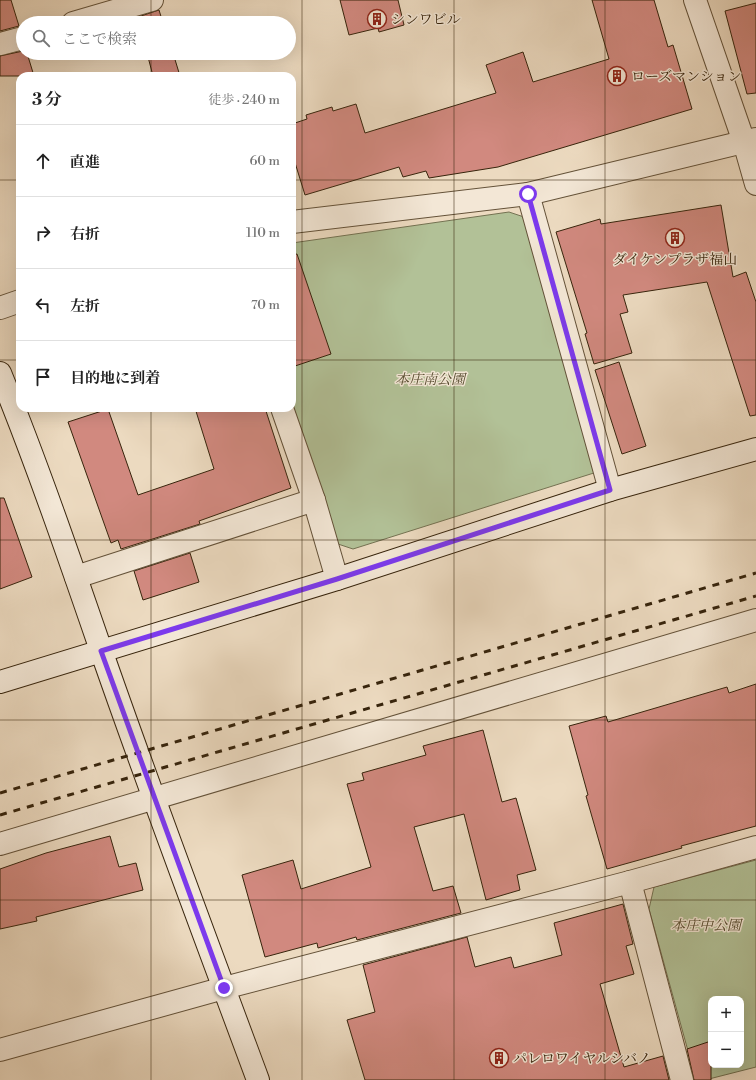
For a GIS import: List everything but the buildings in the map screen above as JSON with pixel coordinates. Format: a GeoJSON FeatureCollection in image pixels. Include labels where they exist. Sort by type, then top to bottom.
{"type":"FeatureCollection","features":[{"type":"Feature","properties":{"kind":"street"},"geometry":{"type":"LineString","coordinates":[[97,16],[152,0]]}},
{"type":"Feature","properties":{"kind":"street"},"geometry":{"type":"LineString","coordinates":[[695,0],[750,141],[756,184]]}},
{"type":"Feature","properties":{"kind":"street"},"geometry":{"type":"LineString","coordinates":[[0,44],[16,40]]}},
{"type":"Feature","properties":{"kind":"street"},"geometry":{"type":"LineString","coordinates":[[296,222],[528,194],[750,141]]}},
{"type":"Feature","properties":{"kind":"street"},"geometry":{"type":"LineString","coordinates":[[528,194],[610,490]]}},
{"type":"Feature","properties":{"kind":"street"},"geometry":{"type":"LineString","coordinates":[[0,308],[16,302]]}},
{"type":"Feature","properties":{"kind":"street"},"geometry":{"type":"LineString","coordinates":[[0,373],[16,403]]}},
{"type":"Feature","properties":{"kind":"street"},"geometry":{"type":"LineString","coordinates":[[20,412],[101,651],[258,1080]]}},
{"type":"Feature","properties":{"kind":"street"},"geometry":{"type":"LineString","coordinates":[[283,412],[314,500],[337,579]]}},
{"type":"Feature","properties":{"kind":"street"},"geometry":{"type":"LineString","coordinates":[[0,682],[337,579],[610,490],[756,449]]}},
{"type":"Feature","properties":{"kind":"street"},"geometry":{"type":"LineString","coordinates":[[76,577],[314,500]]}},
{"type":"Feature","properties":{"kind":"street"},"geometry":{"type":"LineString","coordinates":[[0,844],[756,620]]}},
{"type":"Feature","properties":{"kind":"street"},"geometry":{"type":"LineString","coordinates":[[0,1050],[224,988],[630,882],[756,847]]}},
{"type":"Feature","properties":{"kind":"street"},"geometry":{"type":"LineString","coordinates":[[630,882],[682,1080]]}},
{"type":"Feature","properties":{"kind":"green space","name":"本庄南公園"},"geometry":{"type":"Polygon","coordinates":[[[509,212],[530,219],[597,472],[353,549],[338,544],[293,412],[296,412],[296,242],[509,212]]]}},
{"type":"Feature","properties":{"kind":"green space","name":"本庄中公園"},"geometry":{"type":"Polygon","coordinates":[[[756,860],[756,1067],[705,1080],[696,1080],[649,909],[654,887],[756,860]]]}},
{"type":"Feature","properties":{"kind":"railway"},"geometry":{"type":"LineString","coordinates":[[0,793],[756,573]]}},
{"type":"Feature","properties":{"kind":"railway"},"geometry":{"type":"LineString","coordinates":[[0,815],[756,596]]}},
{"type":"Feature","properties":{"kind":"place","name":"シンワビル"},"geometry":{"type":"Point","coordinates":[377,19]}},
{"type":"Feature","properties":{"kind":"place","name":"ローズマンション"},"geometry":{"type":"Point","coordinates":[617,76]}},
{"type":"Feature","properties":{"kind":"place","name":"ダイケンプラザ福山"},"geometry":{"type":"Point","coordinates":[675,238]}},
{"type":"Feature","properties":{"kind":"place","name":"パレロワイヤルシバノ"},"geometry":{"type":"Point","coordinates":[499,1058]}},
{"type":"Feature","properties":{"kind":"route"},"geometry":{"type":"LineString","coordinates":[[224,988],[101,651],[337,579],[610,490],[528,194]]}}]}
